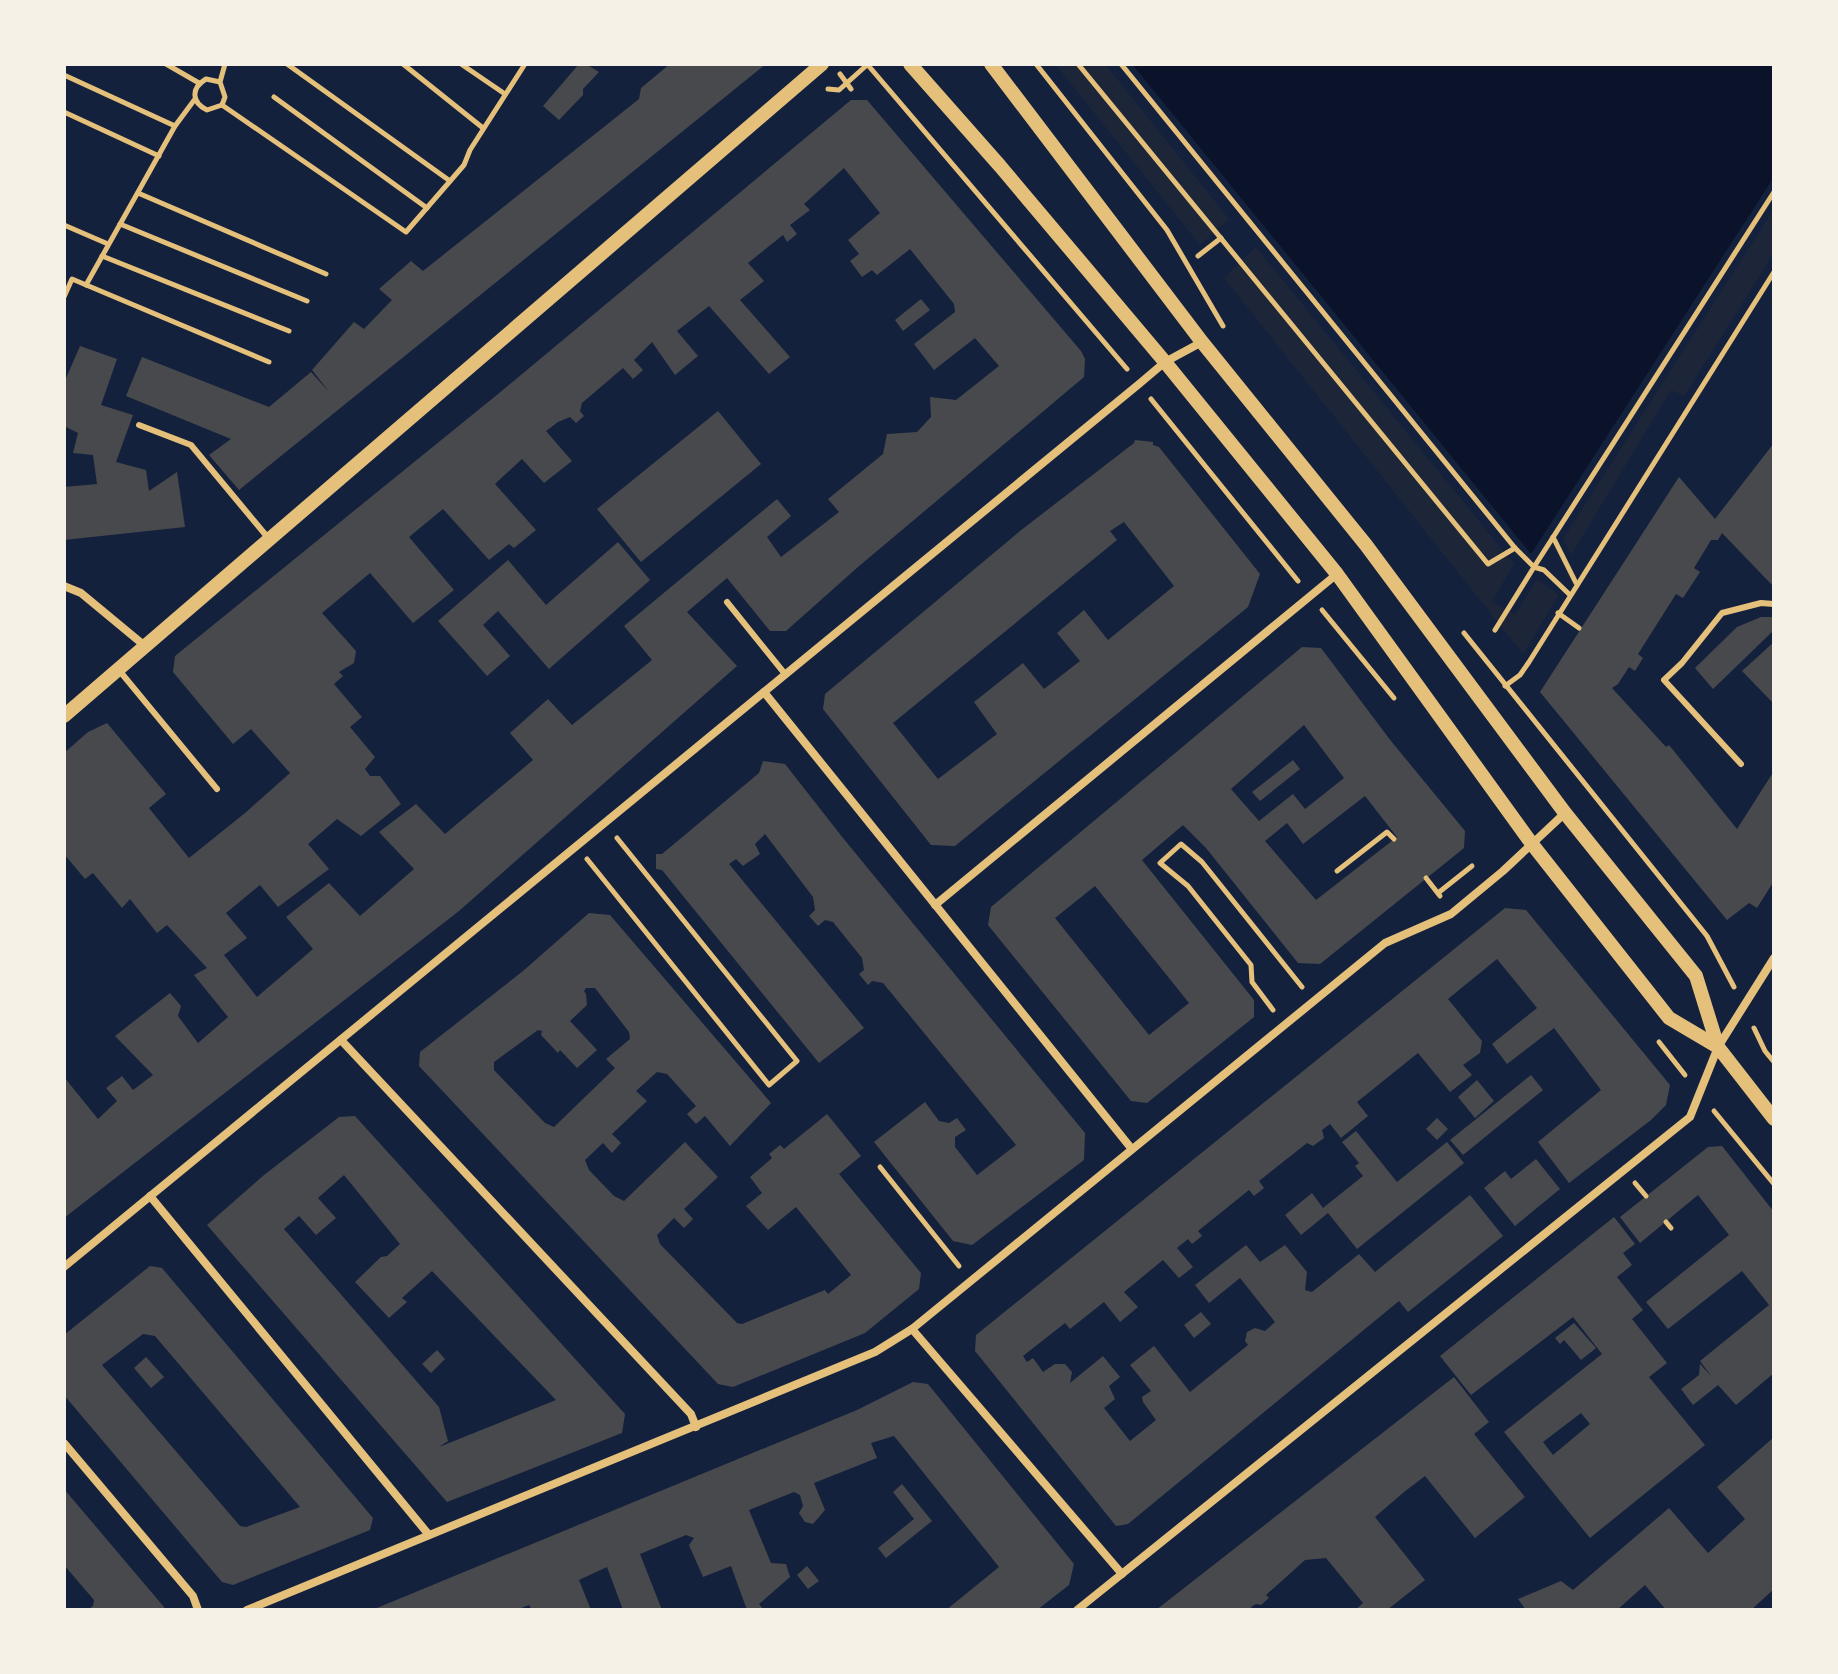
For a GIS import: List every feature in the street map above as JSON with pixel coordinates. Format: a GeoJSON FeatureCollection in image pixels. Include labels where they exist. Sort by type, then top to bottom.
{"type":"FeatureCollection","features":[{"type":"Feature","properties":{"kind":"street"},"geometry":{"type":"LineString","coordinates":[[64,716],[822,64]]}},
{"type":"Feature","properties":{"kind":"street"},"geometry":{"type":"LineString","coordinates":[[910,64],[1165,362],[1337,574],[1532,844],[1669,1018],[1718,1047]]}},
{"type":"Feature","properties":{"kind":"street"},"geometry":{"type":"LineString","coordinates":[[991,64],[1202,342],[1366,545],[1565,813],[1696,976],[1718,1047],[1774,1119]]}},
{"type":"Feature","properties":{"kind":"street"},"geometry":{"type":"LineString","coordinates":[[64,1267],[1165,362],[1202,342]]}},
{"type":"Feature","properties":{"kind":"street"},"geometry":{"type":"LineString","coordinates":[[935,905],[1337,574]]}},
{"type":"Feature","properties":{"kind":"street"},"geometry":{"type":"LineString","coordinates":[[64,586],[81,593],[145,646]]}},
{"type":"Feature","properties":{"kind":"street"},"geometry":{"type":"LineString","coordinates":[[764,692],[1131,1148]]}},
{"type":"Feature","properties":{"kind":"street"},"geometry":{"type":"LineString","coordinates":[[247,1610],[875,1352],[912,1329],[969,1279],[1385,943],[1451,914],[1565,813]]}},
{"type":"Feature","properties":{"kind":"street"},"geometry":{"type":"LineString","coordinates":[[1077,1610],[1690,1117],[1718,1047],[1774,958]]}},
{"type":"Feature","properties":{"kind":"street"},"geometry":{"type":"LineString","coordinates":[[341,1040],[691,1414],[696,1427]]}},
{"type":"Feature","properties":{"kind":"street"},"geometry":{"type":"LineString","coordinates":[[150,1196],[429,1535]]}},
{"type":"Feature","properties":{"kind":"street"},"geometry":{"type":"LineString","coordinates":[[912,1329],[1122,1574]]}},
{"type":"Feature","properties":{"kind":"street"},"geometry":{"type":"LineString","coordinates":[[64,1443],[193,1596],[198,1610]]}},
{"type":"Feature","properties":{"kind":"lane"},"geometry":{"type":"LineString","coordinates":[[139,425],[191,445],[269,539]]}},
{"type":"Feature","properties":{"kind":"lane"},"geometry":{"type":"LineString","coordinates":[[727,602],[785,674]]}},
{"type":"Feature","properties":{"kind":"lane"},"geometry":{"type":"LineString","coordinates":[[1741,764],[1664,680],[1682,663],[1722,613],[1761,603],[1774,604]]}},
{"type":"Feature","properties":{"kind":"lane"},"geometry":{"type":"LineString","coordinates":[[118,669],[217,789]]}},
{"type":"Feature","properties":{"kind":"path"},"geometry":{"type":"LineString","coordinates":[[166,64],[199,83]]}},
{"type":"Feature","properties":{"kind":"path"},"geometry":{"type":"LineString","coordinates":[[222,105],[225,97],[220,82],[225,64]]}},
{"type":"Feature","properties":{"kind":"path"},"geometry":{"type":"LineString","coordinates":[[287,64],[450,181]]}},
{"type":"Feature","properties":{"kind":"path"},"geometry":{"type":"LineString","coordinates":[[403,64],[484,128]]}},
{"type":"Feature","properties":{"kind":"path"},"geometry":{"type":"LineString","coordinates":[[461,64],[505,94]]}},
{"type":"Feature","properties":{"kind":"path"},"geometry":{"type":"LineString","coordinates":[[222,105],[406,232],[464,165],[525,64]]}},
{"type":"Feature","properties":{"kind":"path"},"geometry":{"type":"LineString","coordinates":[[867,64],[1139,384],[1399,704]]}},
{"type":"Feature","properties":{"kind":"path"},"geometry":{"type":"LineString","coordinates":[[1036,64],[1167,230],[1226,330]]}},
{"type":"Feature","properties":{"kind":"path"},"geometry":{"type":"LineString","coordinates":[[1078,64],[1488,564],[1515,548]]}},
{"type":"Feature","properties":{"kind":"path"},"geometry":{"type":"LineString","coordinates":[[1121,64],[1515,548],[1570,594]]}},
{"type":"Feature","properties":{"kind":"path"},"geometry":{"type":"LineString","coordinates":[[64,75],[175,126]]}},
{"type":"Feature","properties":{"kind":"path"},"geometry":{"type":"LineString","coordinates":[[220,82],[206,79],[194,90],[199,106],[207,110],[222,105]]}},
{"type":"Feature","properties":{"kind":"path"},"geometry":{"type":"LineString","coordinates":[[274,97],[427,208]]}},
{"type":"Feature","properties":{"kind":"path"},"geometry":{"type":"LineString","coordinates":[[86,285],[175,126],[195,99]]}},
{"type":"Feature","properties":{"kind":"path"},"geometry":{"type":"LineString","coordinates":[[64,112],[159,156]]}},
{"type":"Feature","properties":{"kind":"path"},"geometry":{"type":"LineString","coordinates":[[1495,630],[1774,192]]}},
{"type":"Feature","properties":{"kind":"path"},"geometry":{"type":"LineString","coordinates":[[138,193],[326,274]]}},
{"type":"Feature","properties":{"kind":"path"},"geometry":{"type":"LineString","coordinates":[[120,224],[307,301]]}},
{"type":"Feature","properties":{"kind":"path"},"geometry":{"type":"LineString","coordinates":[[64,225],[108,244]]}},
{"type":"Feature","properties":{"kind":"path"},"geometry":{"type":"LineString","coordinates":[[1198,256],[1221,238]]}},
{"type":"Feature","properties":{"kind":"path"},"geometry":{"type":"LineString","coordinates":[[102,256],[289,331]]}},
{"type":"Feature","properties":{"kind":"path"},"geometry":{"type":"LineString","coordinates":[[1506,685],[1520,675],[1774,272]]}},
{"type":"Feature","properties":{"kind":"path"},"geometry":{"type":"LineString","coordinates":[[64,297],[72,279],[269,362]]}},
{"type":"Feature","properties":{"kind":"path"},"geometry":{"type":"LineString","coordinates":[[1553,537],[1576,584]]}},
{"type":"Feature","properties":{"kind":"path"},"geometry":{"type":"LineString","coordinates":[[1558,613],[1579,628]]}},
{"type":"Feature","properties":{"kind":"path"},"geometry":{"type":"LineString","coordinates":[[1457,624],[1707,936]]}},
{"type":"Feature","properties":{"kind":"path"},"geometry":{"type":"LineString","coordinates":[[576,846],[769,1085],[797,1061],[604,823]]}},
{"type":"Feature","properties":{"kind":"path"},"geometry":{"type":"LineString","coordinates":[[1337,871],[1387,832],[1394,839]]}},
{"type":"Feature","properties":{"kind":"path"},"geometry":{"type":"LineString","coordinates":[[1283,1024],[1252,982],[1251,965],[1188,886],[1160,863],[1181,844],[1202,862],[1312,1000]]}},
{"type":"Feature","properties":{"kind":"path"},"geometry":{"type":"LineString","coordinates":[[1438,893],[1473,865]]}},
{"type":"Feature","properties":{"kind":"path"},"geometry":{"type":"LineString","coordinates":[[1739,1142],[1774,1184]]}},
{"type":"Feature","properties":{"kind":"path"},"geometry":{"type":"LineString","coordinates":[[880,1167],[969,1279]]}},
{"type":"Feature","properties":{"kind":"path"},"geometry":{"type":"LineString","coordinates":[[1666,1222],[1671,1228]]}},
{"type":"Feature","properties":{"kind":"shaded area"},"geometry":{"type":"Polygon","coordinates":[[[1055,64],[1105,64],[1229,219],[1200,245],[1055,64]]]}},
{"type":"Feature","properties":{"kind":"shaded area"},"geometry":{"type":"Polygon","coordinates":[[[1132,64],[1774,64],[1774,177],[1531,554],[1132,64]]]}},
{"type":"Feature","properties":{"kind":"shaded area"},"geometry":{"type":"Polygon","coordinates":[[[1774,209],[1774,253],[1684,396],[1671,390],[1571,555],[1563,539],[1774,209]]]}},
{"type":"Feature","properties":{"kind":"shaded area"},"geometry":{"type":"Polygon","coordinates":[[[1256,247],[1514,564],[1492,601],[1515,615],[1537,579],[1559,595],[1523,654],[1224,278],[1256,247]]]}},
{"type":"Feature","properties":{"kind":"building"},"geometry":{"type":"Polygon","coordinates":[[[579,64],[586,64],[599,72],[583,89],[583,95],[559,120],[543,106],[579,64]]]}},
{"type":"Feature","properties":{"kind":"building"},"geometry":{"type":"Polygon","coordinates":[[[670,64],[766,64],[239,490],[209,455],[231,439],[126,396],[142,357],[269,407],[311,372],[330,393],[312,370],[354,322],[364,329],[392,300],[379,289],[411,261],[423,271],[639,99],[641,88],[670,64]]]}},
{"type":"Feature","properties":{"kind":"building"},"geometry":{"type":"Polygon","coordinates":[[[851,100],[867,100],[1085,359],[1084,377],[786,631],[770,631],[727,578],[687,612],[737,666],[459,911],[64,1218],[64,1077],[98,1119],[117,1101],[106,1088],[122,1076],[133,1090],[153,1075],[115,1036],[170,993],[181,1006],[178,1016],[198,1043],[228,1017],[194,975],[207,968],[167,925],[157,933],[130,899],[122,908],[93,873],[85,879],[64,854],[64,753],[88,732],[107,723],[166,794],[149,808],[189,858],[245,813],[290,773],[251,729],[233,744],[173,672],[175,656],[498,394],[851,100]],[[844,168],[804,204],[810,210],[790,225],[797,234],[787,242],[783,235],[748,263],[764,281],[740,300],[790,357],[769,374],[709,306],[677,331],[698,356],[675,375],[652,342],[634,360],[643,370],[633,379],[623,368],[582,403],[580,411],[584,416],[576,423],[570,417],[546,431],[572,461],[544,483],[522,459],[495,484],[536,530],[514,548],[509,544],[489,560],[443,509],[409,537],[454,590],[413,623],[370,573],[322,613],[356,651],[354,663],[339,672],[343,676],[334,684],[362,717],[350,727],[375,757],[365,769],[370,776],[380,776],[401,804],[361,836],[337,819],[308,844],[329,869],[278,907],[260,885],[226,913],[247,938],[224,955],[257,997],[313,949],[286,917],[329,883],[360,916],[414,869],[379,832],[416,804],[445,834],[533,760],[510,733],[548,699],[572,725],[652,660],[624,626],[777,499],[791,516],[767,537],[781,557],[839,512],[828,499],[883,454],[887,434],[917,432],[931,417],[930,397],[956,400],[999,366],[975,338],[934,370],[914,344],[955,312],[954,304],[910,249],[877,275],[872,270],[862,277],[850,261],[859,254],[848,240],[880,213],[844,168]]]}},
{"type":"Feature","properties":{"kind":"building"},"geometry":{"type":"Polygon","coordinates":[[[921,299],[930,310],[903,331],[895,320],[921,299]]]}},
{"type":"Feature","properties":{"kind":"building"},"geometry":{"type":"Polygon","coordinates":[[[80,346],[117,359],[101,405],[133,415],[116,462],[146,470],[149,491],[177,472],[185,527],[64,540],[64,487],[97,484],[93,455],[73,453],[78,433],[64,426],[64,383],[80,346]]]}},
{"type":"Feature","properties":{"kind":"building"},"geometry":{"type":"Polygon","coordinates":[[[718,411],[761,464],[641,562],[597,509],[718,411]]]}},
{"type":"Feature","properties":{"kind":"building"},"geometry":{"type":"Polygon","coordinates":[[[1135,440],[1153,442],[1159,447],[1260,574],[1248,607],[955,846],[931,845],[823,709],[825,694],[1020,531],[1135,440]],[[1124,522],[1110,531],[1117,540],[893,723],[938,779],[997,734],[974,702],[1023,663],[1044,689],[1080,661],[1057,633],[1084,610],[1108,640],[1174,586],[1124,522]]]}},
{"type":"Feature","properties":{"kind":"building"},"geometry":{"type":"Polygon","coordinates":[[[1774,443],[1774,587],[1722,533],[1718,540],[1711,540],[1694,568],[1700,572],[1683,598],[1676,594],[1638,654],[1643,658],[1635,671],[1629,667],[1612,688],[1666,747],[1669,745],[1737,829],[1774,771],[1774,881],[1757,908],[1749,903],[1727,920],[1540,692],[1679,477],[1715,519],[1774,443]]]}},
{"type":"Feature","properties":{"kind":"building"},"geometry":{"type":"Polygon","coordinates":[[[618,542],[650,580],[549,669],[498,611],[483,625],[510,656],[487,676],[438,621],[508,560],[546,605],[618,542]]]}},
{"type":"Feature","properties":{"kind":"building"},"geometry":{"type":"Polygon","coordinates":[[[1761,617],[1774,617],[1774,630],[1713,689],[1695,668],[1737,627],[1761,617]]]}},
{"type":"Feature","properties":{"kind":"building"},"geometry":{"type":"Polygon","coordinates":[[[1774,642],[1774,704],[1742,671],[1774,642]]]}},
{"type":"Feature","properties":{"kind":"building"},"geometry":{"type":"Polygon","coordinates":[[[1302,647],[1321,648],[1391,741],[1465,831],[1464,848],[1320,964],[1298,963],[1206,848],[1183,825],[1142,860],[1254,1000],[1254,1017],[1147,1103],[1131,1101],[988,925],[991,907],[1302,647]],[[1304,725],[1231,789],[1259,821],[1293,794],[1305,809],[1344,778],[1304,725]],[[1365,796],[1303,844],[1287,823],[1265,841],[1316,900],[1397,837],[1365,796]],[[1095,886],[1055,918],[1149,1035],[1189,1003],[1095,886]]]}},
{"type":"Feature","properties":{"kind":"building"},"geometry":{"type":"Polygon","coordinates":[[[1293,760],[1300,769],[1260,801],[1252,792],[1293,760]]]}},
{"type":"Feature","properties":{"kind":"building"},"geometry":{"type":"Polygon","coordinates":[[[763,761],[785,764],[1085,1133],[1084,1160],[972,1245],[953,1241],[874,1142],[925,1102],[939,1121],[949,1123],[957,1118],[966,1130],[955,1137],[955,1147],[977,1175],[1016,1145],[883,983],[872,981],[868,985],[859,974],[864,970],[862,958],[833,922],[825,920],[818,926],[809,916],[815,910],[813,897],[765,834],[755,844],[760,854],[743,866],[736,859],[729,864],[864,1028],[819,1063],[662,870],[656,869],[656,854],[662,854],[759,773],[763,761]]]}},
{"type":"Feature","properties":{"kind":"building"},"geometry":{"type":"Polygon","coordinates":[[[1505,908],[1526,910],[1670,1085],[1666,1105],[1569,1183],[1538,1142],[1601,1090],[1554,1028],[1507,1064],[1492,1044],[1537,1008],[1497,959],[1448,999],[1482,1041],[1480,1053],[1463,1065],[1472,1075],[1450,1092],[1418,1053],[1357,1102],[1368,1116],[1341,1138],[1330,1124],[1322,1130],[1324,1138],[1313,1146],[1307,1143],[1259,1181],[1264,1188],[1254,1196],[1249,1190],[1198,1231],[1202,1236],[1192,1244],[1188,1239],[1177,1248],[1193,1267],[1179,1278],[1163,1260],[1124,1292],[1138,1307],[1120,1322],[1104,1302],[1070,1329],[1065,1323],[1023,1356],[1027,1362],[1033,1358],[1043,1372],[1055,1364],[1065,1364],[1072,1372],[1070,1383],[1103,1356],[1120,1377],[1109,1386],[1115,1399],[1104,1408],[1130,1441],[1156,1420],[1142,1397],[1151,1391],[1130,1365],[1154,1346],[1190,1392],[1248,1345],[1245,1341],[1247,1332],[1255,1328],[1265,1331],[1275,1322],[1240,1278],[1209,1303],[1195,1285],[1246,1245],[1260,1262],[1285,1245],[1307,1272],[1305,1290],[1312,1292],[1359,1254],[1375,1272],[1470,1195],[1503,1236],[1408,1312],[1399,1301],[1128,1524],[1116,1526],[975,1351],[976,1335],[1505,908]]]}},
{"type":"Feature","properties":{"kind":"building"},"geometry":{"type":"Polygon","coordinates":[[[589,913],[610,915],[771,1103],[730,1146],[705,1116],[696,1124],[687,1114],[696,1106],[667,1074],[657,1072],[636,1091],[647,1101],[612,1134],[621,1143],[612,1153],[603,1143],[585,1160],[589,1170],[614,1196],[624,1201],[685,1142],[718,1177],[684,1209],[693,1219],[684,1228],[674,1218],[657,1235],[660,1244],[737,1323],[742,1324],[825,1290],[828,1294],[851,1275],[796,1207],[768,1230],[746,1206],[762,1193],[750,1177],[772,1158],[769,1154],[780,1145],[784,1149],[827,1114],[861,1156],[839,1174],[921,1273],[919,1289],[865,1333],[733,1387],[718,1384],[419,1066],[420,1052],[523,971],[589,913]],[[586,988],[587,1005],[570,1021],[597,1050],[577,1068],[560,1050],[558,1053],[538,1030],[494,1062],[494,1070],[545,1123],[554,1127],[615,1068],[606,1059],[630,1039],[629,1032],[595,988],[586,988]]]}},
{"type":"Feature","properties":{"kind":"building"},"geometry":{"type":"Polygon","coordinates":[[[1531,1075],[1543,1090],[1463,1155],[1450,1140],[1531,1075]]]}},
{"type":"Feature","properties":{"kind":"building"},"geometry":{"type":"Polygon","coordinates":[[[1477,1080],[1494,1101],[1475,1118],[1458,1097],[1477,1080]]]}},
{"type":"Feature","properties":{"kind":"building"},"geometry":{"type":"Polygon","coordinates":[[[355,1116],[625,1414],[622,1433],[447,1502],[207,1225],[264,1175],[339,1117],[355,1116]],[[344,1175],[318,1198],[336,1218],[316,1235],[299,1216],[284,1229],[439,1407],[448,1441],[439,1447],[556,1400],[432,1271],[402,1298],[407,1302],[389,1318],[355,1282],[400,1244],[344,1175]]]}},
{"type":"Feature","properties":{"kind":"building"},"geometry":{"type":"Polygon","coordinates":[[[1437,1118],[1448,1129],[1437,1140],[1426,1129],[1437,1118]]]}},
{"type":"Feature","properties":{"kind":"building"},"geometry":{"type":"Polygon","coordinates":[[[1356,1131],[1397,1182],[1447,1142],[1464,1163],[1357,1249],[1328,1213],[1301,1235],[1285,1215],[1312,1193],[1323,1208],[1363,1176],[1355,1166],[1359,1163],[1342,1142],[1356,1131]]]}},
{"type":"Feature","properties":{"kind":"building"},"geometry":{"type":"Polygon","coordinates":[[[1722,1146],[1774,1212],[1774,1373],[1736,1405],[1718,1385],[1693,1405],[1681,1389],[1699,1375],[1700,1364],[1712,1377],[1700,1361],[1769,1305],[1742,1271],[1668,1329],[1646,1302],[1729,1235],[1698,1195],[1640,1243],[1620,1217],[1708,1147],[1722,1146]]]}},
{"type":"Feature","properties":{"kind":"building"},"geometry":{"type":"Polygon","coordinates":[[[1536,1159],[1560,1189],[1515,1226],[1484,1188],[1505,1171],[1511,1179],[1536,1159]]]}},
{"type":"Feature","properties":{"kind":"building"},"geometry":{"type":"Polygon","coordinates":[[[1614,1217],[1635,1244],[1623,1253],[1632,1265],[1617,1277],[1643,1310],[1632,1319],[1667,1363],[1649,1377],[1705,1445],[1590,1538],[1504,1432],[1602,1354],[1573,1317],[1471,1395],[1440,1356],[1614,1217]],[[1581,1413],[1543,1442],[1553,1455],[1590,1424],[1581,1413]]]}},
{"type":"Feature","properties":{"kind":"building"},"geometry":{"type":"Polygon","coordinates":[[[150,1266],[162,1268],[373,1518],[370,1530],[233,1585],[222,1582],[64,1395],[64,1335],[150,1266]],[[143,1334],[102,1365],[240,1526],[246,1527],[300,1507],[155,1336],[143,1334]]]}},
{"type":"Feature","properties":{"kind":"building"},"geometry":{"type":"Polygon","coordinates":[[[1201,1312],[1211,1324],[1194,1338],[1184,1325],[1201,1312]]]}},
{"type":"Feature","properties":{"kind":"building"},"geometry":{"type":"Polygon","coordinates":[[[1574,1323],[1596,1348],[1581,1360],[1564,1340],[1560,1344],[1555,1338],[1574,1323]]]}},
{"type":"Feature","properties":{"kind":"building"},"geometry":{"type":"Polygon","coordinates":[[[437,1350],[445,1359],[431,1373],[422,1364],[437,1350]]]}},
{"type":"Feature","properties":{"kind":"building"},"geometry":{"type":"Polygon","coordinates":[[[146,1357],[164,1377],[151,1388],[134,1368],[146,1357]]]}},
{"type":"Feature","properties":{"kind":"building"},"geometry":{"type":"Polygon","coordinates":[[[1454,1377],[1489,1422],[1474,1434],[1525,1497],[1475,1538],[1425,1476],[1404,1492],[1375,1517],[1425,1580],[1387,1610],[1355,1610],[1363,1603],[1326,1558],[1305,1560],[1266,1595],[1269,1598],[1261,1605],[1251,1607],[1252,1610],[1156,1610],[1454,1377]]]}},
{"type":"Feature","properties":{"kind":"building"},"geometry":{"type":"Polygon","coordinates":[[[913,1382],[928,1384],[1074,1564],[1069,1585],[1037,1610],[946,1610],[999,1567],[894,1436],[871,1443],[877,1458],[814,1483],[825,1510],[813,1524],[805,1522],[799,1513],[803,1506],[800,1495],[794,1492],[749,1510],[771,1563],[786,1564],[790,1577],[759,1604],[764,1610],[747,1610],[731,1566],[703,1577],[689,1545],[694,1538],[686,1535],[640,1554],[662,1610],[623,1610],[607,1567],[579,1580],[591,1610],[532,1610],[529,1605],[516,1610],[372,1610],[857,1410],[913,1382]]]}},
{"type":"Feature","properties":{"kind":"building"},"geometry":{"type":"Polygon","coordinates":[[[1774,1437],[1774,1589],[1751,1610],[1666,1610],[1645,1585],[1617,1610],[1526,1610],[1518,1599],[1561,1581],[1573,1590],[1669,1508],[1708,1553],[1745,1519],[1717,1487],[1774,1437]]]}},
{"type":"Feature","properties":{"kind":"building"},"geometry":{"type":"Polygon","coordinates":[[[902,1484],[932,1521],[886,1558],[878,1548],[914,1519],[893,1492],[902,1484]]]}},
{"type":"Feature","properties":{"kind":"building"},"geometry":{"type":"Polygon","coordinates":[[[64,1489],[164,1610],[87,1610],[93,1606],[94,1600],[64,1565],[64,1489]]]}},
{"type":"Feature","properties":{"kind":"building"},"geometry":{"type":"Polygon","coordinates":[[[807,1566],[819,1581],[808,1589],[797,1575],[807,1566]]]}}]}
